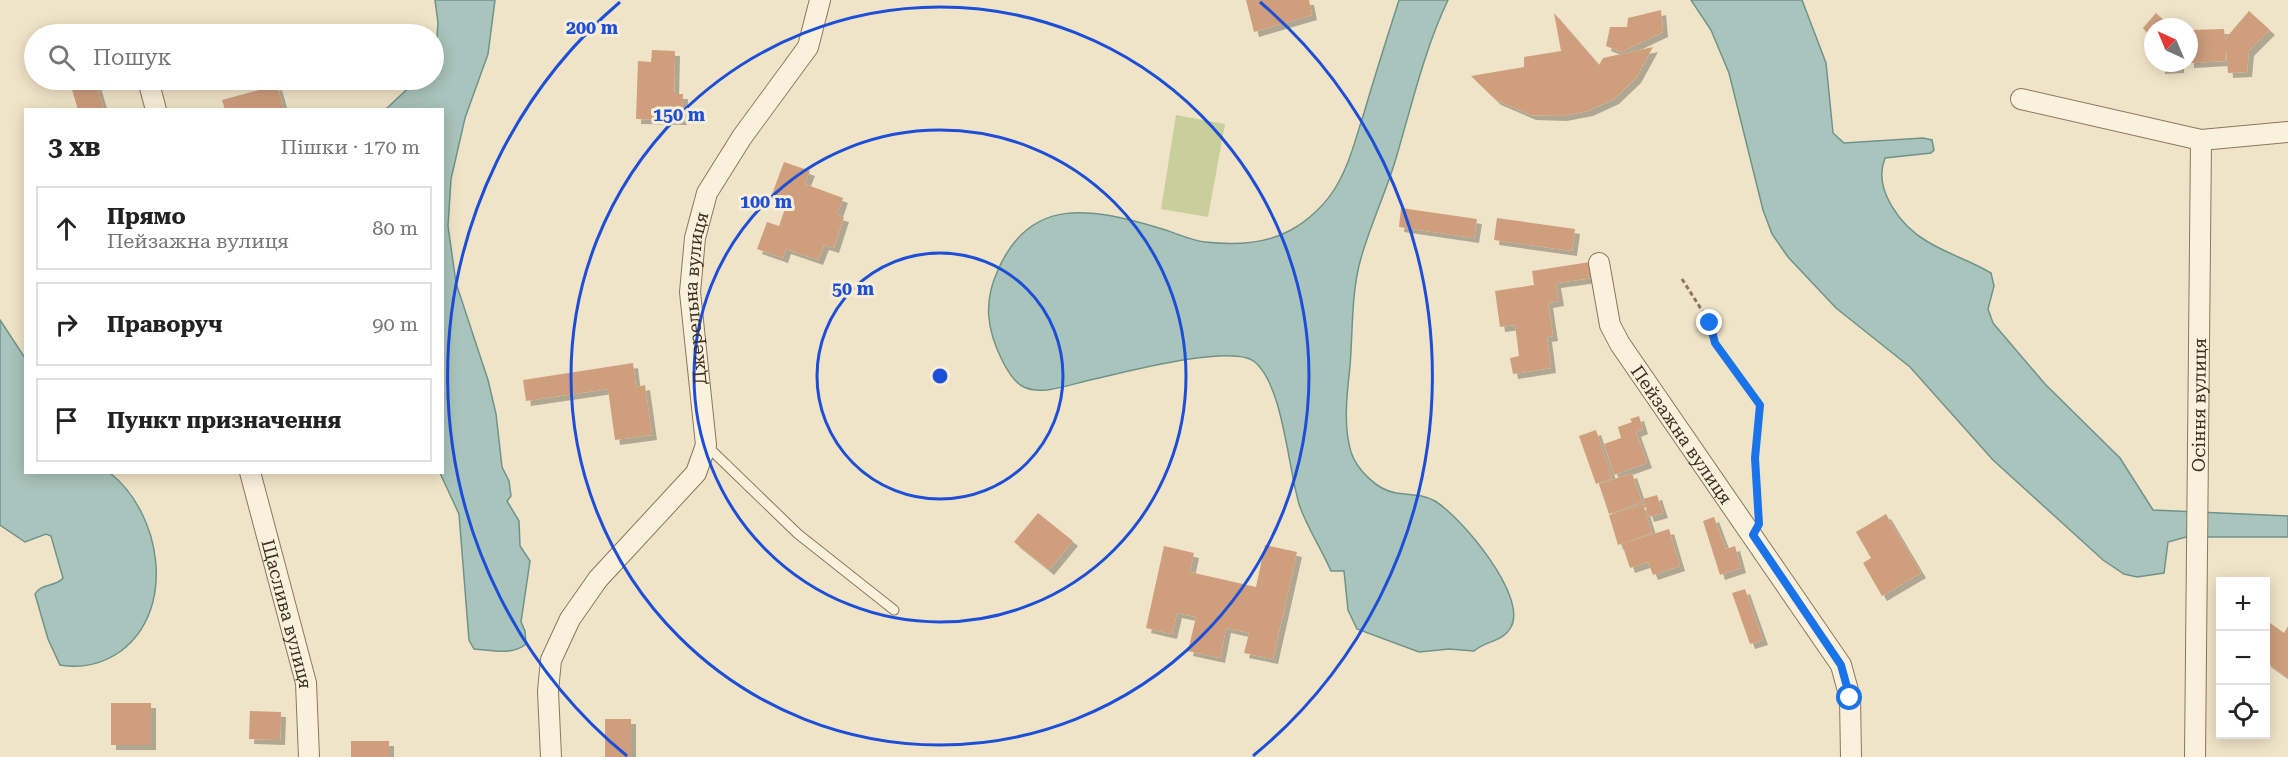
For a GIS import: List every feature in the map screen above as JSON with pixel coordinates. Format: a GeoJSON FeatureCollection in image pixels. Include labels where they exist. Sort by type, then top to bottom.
{"type":"FeatureCollection","features":[{"type":"Feature","properties":{"kind":"street","name":"Джерельна вулиця"},"geometry":{"type":"LineString","coordinates":[[551,757],[548,691],[551,660],[570,619],[598,579],[696,473],[706,445],[690,291],[694,238],[707,193],[742,137],[808,46],[820,0]]}},
{"type":"Feature","properties":{"kind":"street"},"geometry":{"type":"LineString","coordinates":[[151,90],[155,108]]}},
{"type":"Feature","properties":{"kind":"street"},"geometry":{"type":"LineString","coordinates":[[2021,99],[2201,140],[2288,132]]}},
{"type":"Feature","properties":{"kind":"street","name":"Осіння вулиця"},"geometry":{"type":"LineString","coordinates":[[2195,757],[2201,140]]}},
{"type":"Feature","properties":{"kind":"street","name":"Пейзажна вулиця"},"geometry":{"type":"LineString","coordinates":[[1599,263],[1610,326],[1620,344],[1841,665],[1850,698],[1851,757]]}},
{"type":"Feature","properties":{"kind":"street","name":"Щаслива вулиця"},"geometry":{"type":"LineString","coordinates":[[251,474],[306,683],[309,757]]}},
{"type":"Feature","properties":{"kind":"lane"},"geometry":{"type":"LineString","coordinates":[[706,445],[798,534],[894,610]]}},
{"type":"Feature","properties":{"kind":"path"},"geometry":{"type":"LineString","coordinates":[[1682,279],[1710,323],[1715,343],[1760,405],[1755,458],[1759,524],[1753,535]]}},
{"type":"Feature","properties":{"kind":"green space"},"geometry":{"type":"Polygon","coordinates":[[[1176,115],[1225,124],[1208,217],[1161,209],[1176,115]]]}},
{"type":"Feature","properties":{"kind":"water"},"geometry":{"type":"Polygon","coordinates":[[[435,0],[495,0],[488,54],[465,118],[451,179],[448,226],[456,283],[488,380],[496,414],[502,467],[509,481],[511,496],[507,501],[519,521],[520,546],[530,561],[521,622],[525,631],[526,644],[508,651],[474,649],[469,640],[459,514],[440,474],[444,474],[444,108],[387,108],[406,90],[444,90],[444,24],[438,23],[435,0]]]}},
{"type":"Feature","properties":{"kind":"water"},"geometry":{"type":"Polygon","coordinates":[[[1399,0],[1448,0],[1426,57],[1393,168],[1358,271],[1347,398],[1347,431],[1354,459],[1369,478],[1389,491],[1421,496],[1435,501],[1475,540],[1501,578],[1510,596],[1514,613],[1511,627],[1499,639],[1474,651],[1449,649],[1419,652],[1357,629],[1348,610],[1344,571],[1331,571],[1300,507],[1279,409],[1265,374],[1255,362],[1242,357],[1199,358],[1145,367],[1053,389],[1030,389],[1011,376],[997,349],[990,327],[990,293],[998,270],[1012,246],[1028,229],[1046,218],[1067,213],[1111,216],[1135,221],[1187,238],[1215,243],[1260,241],[1281,235],[1304,221],[1328,198],[1346,168],[1399,0]]]}},
{"type":"Feature","properties":{"kind":"water"},"geometry":{"type":"Polygon","coordinates":[[[1691,0],[1802,0],[1826,63],[1833,133],[1844,143],[1923,138],[1932,140],[1934,150],[1931,153],[1885,158],[1882,170],[1883,183],[1892,206],[1908,227],[1918,235],[1991,273],[1994,286],[1988,309],[1993,323],[2045,384],[2120,458],[2153,510],[2288,516],[2288,537],[2186,537],[2168,542],[2164,573],[2137,577],[2124,574],[2103,560],[1993,460],[1910,367],[1836,308],[1788,257],[1772,234],[1763,210],[1729,73],[1711,30],[1691,0]]]}},
{"type":"Feature","properties":{"kind":"water"},"geometry":{"type":"Polygon","coordinates":[[[0,320],[24,356],[24,474],[111,474],[127,490],[141,512],[151,536],[156,561],[156,587],[150,611],[139,633],[121,651],[107,659],[92,664],[60,665],[48,639],[35,594],[41,588],[57,583],[63,578],[51,536],[46,534],[25,542],[0,525],[0,320]]]}},
{"type":"Feature","properties":{"kind":"building"},"geometry":{"type":"Polygon","coordinates":[[[1246,0],[1309,0],[1312,15],[1254,32],[1246,0]]]}},
{"type":"Feature","properties":{"kind":"building"},"geometry":{"type":"Polygon","coordinates":[[[1661,10],[1663,32],[1621,52],[1606,46],[1610,27],[1627,27],[1628,18],[1661,10]]]}},
{"type":"Feature","properties":{"kind":"building"},"geometry":{"type":"Polygon","coordinates":[[[2249,11],[2270,30],[2249,51],[2247,72],[2228,73],[2226,49],[2225,61],[2198,62],[2198,30],[2224,29],[2225,39],[2249,11]]]}},
{"type":"Feature","properties":{"kind":"building"},"geometry":{"type":"Polygon","coordinates":[[[1554,13],[1599,65],[1603,58],[1653,47],[1636,78],[1614,99],[1588,111],[1562,116],[1531,115],[1496,100],[1471,76],[1524,67],[1524,57],[1561,51],[1554,13]]]}},
{"type":"Feature","properties":{"kind":"building"},"geometry":{"type":"Polygon","coordinates":[[[2156,13],[2161,18],[2152,18],[2156,13]]]}},
{"type":"Feature","properties":{"kind":"building"},"geometry":{"type":"Polygon","coordinates":[[[652,50],[675,51],[674,94],[683,94],[682,120],[636,119],[638,61],[651,62],[652,50]]]}},
{"type":"Feature","properties":{"kind":"building"},"geometry":{"type":"Polygon","coordinates":[[[72,90],[98,90],[103,108],[77,108],[72,90]]]}},
{"type":"Feature","properties":{"kind":"building"},"geometry":{"type":"Polygon","coordinates":[[[259,90],[278,90],[283,108],[224,108],[222,100],[259,90]]]}},
{"type":"Feature","properties":{"kind":"building"},"geometry":{"type":"Polygon","coordinates":[[[784,162],[810,171],[805,184],[843,198],[837,215],[844,217],[834,248],[824,245],[818,260],[786,249],[783,258],[757,249],[767,222],[779,226],[787,203],[771,197],[784,162]]]}},
{"type":"Feature","properties":{"kind":"building"},"geometry":{"type":"Polygon","coordinates":[[[1401,208],[1477,219],[1474,238],[1399,227],[1401,208]]]}},
{"type":"Feature","properties":{"kind":"building"},"geometry":{"type":"Polygon","coordinates":[[[1497,218],[1575,229],[1572,251],[1494,240],[1497,218]]]}},
{"type":"Feature","properties":{"kind":"building"},"geometry":{"type":"Polygon","coordinates":[[[1590,262],[1592,278],[1556,283],[1559,301],[1548,303],[1553,336],[1547,337],[1551,368],[1513,374],[1510,358],[1519,356],[1515,325],[1500,327],[1495,291],[1534,285],[1532,271],[1590,262]]]}},
{"type":"Feature","properties":{"kind":"building"},"geometry":{"type":"Polygon","coordinates":[[[633,363],[636,387],[645,385],[652,435],[615,440],[608,389],[526,401],[523,380],[633,363]]]}},
{"type":"Feature","properties":{"kind":"building"},"geometry":{"type":"Polygon","coordinates":[[[1639,416],[1643,429],[1636,432],[1647,463],[1614,475],[1604,444],[1621,438],[1618,427],[1632,422],[1630,419],[1639,416]]]}},
{"type":"Feature","properties":{"kind":"building"},"geometry":{"type":"Polygon","coordinates":[[[1596,430],[1612,478],[1596,484],[1579,436],[1596,430]]]}},
{"type":"Feature","properties":{"kind":"building"},"geometry":{"type":"Polygon","coordinates":[[[1632,473],[1642,502],[1609,514],[1599,484],[1632,473]]]}},
{"type":"Feature","properties":{"kind":"building"},"geometry":{"type":"Polygon","coordinates":[[[1657,495],[1663,513],[1649,517],[1643,499],[1657,495]]]}},
{"type":"Feature","properties":{"kind":"building"},"geometry":{"type":"Polygon","coordinates":[[[1643,504],[1652,533],[1618,545],[1609,515],[1643,504]]]}},
{"type":"Feature","properties":{"kind":"building"},"geometry":{"type":"Polygon","coordinates":[[[1038,513],[1073,541],[1049,570],[1014,542],[1038,513]]]}},
{"type":"Feature","properties":{"kind":"building"},"geometry":{"type":"Polygon","coordinates":[[[1886,514],[1921,573],[1882,596],[1863,563],[1871,558],[1856,532],[1886,514]]]}},
{"type":"Feature","properties":{"kind":"building"},"geometry":{"type":"Polygon","coordinates":[[[1714,517],[1726,549],[1735,546],[1741,568],[1720,575],[1703,521],[1714,517]]]}},
{"type":"Feature","properties":{"kind":"building"},"geometry":{"type":"Polygon","coordinates":[[[1669,529],[1680,566],[1653,575],[1648,562],[1630,568],[1622,544],[1669,529]]]}},
{"type":"Feature","properties":{"kind":"building"},"geometry":{"type":"Polygon","coordinates":[[[1265,545],[1297,552],[1273,659],[1244,653],[1249,633],[1226,628],[1220,658],[1188,651],[1196,617],[1177,613],[1172,634],[1146,628],[1164,546],[1194,553],[1190,572],[1256,587],[1265,545]]]}},
{"type":"Feature","properties":{"kind":"building"},"geometry":{"type":"Polygon","coordinates":[[[1745,589],[1763,640],[1750,644],[1732,593],[1745,589]]]}},
{"type":"Feature","properties":{"kind":"building"},"geometry":{"type":"Polygon","coordinates":[[[2270,623],[2284,633],[2288,626],[2288,678],[2270,665],[2270,623]]]}},
{"type":"Feature","properties":{"kind":"building"},"geometry":{"type":"Polygon","coordinates":[[[111,703],[151,703],[151,745],[111,745],[111,703]]]}},
{"type":"Feature","properties":{"kind":"building"},"geometry":{"type":"Polygon","coordinates":[[[250,711],[281,712],[280,740],[249,739],[250,711]]]}},
{"type":"Feature","properties":{"kind":"building"},"geometry":{"type":"Polygon","coordinates":[[[605,719],[631,719],[631,757],[605,757],[605,719]]]}},
{"type":"Feature","properties":{"kind":"building"},"geometry":{"type":"Polygon","coordinates":[[[351,741],[389,741],[389,757],[351,757],[351,741]]]}},
{"type":"Feature","properties":{"kind":"route"},"geometry":{"type":"LineString","coordinates":[[1710,323],[1715,343],[1760,405],[1755,458],[1759,524],[1753,535],[1841,665],[1850,698]]}}]}
